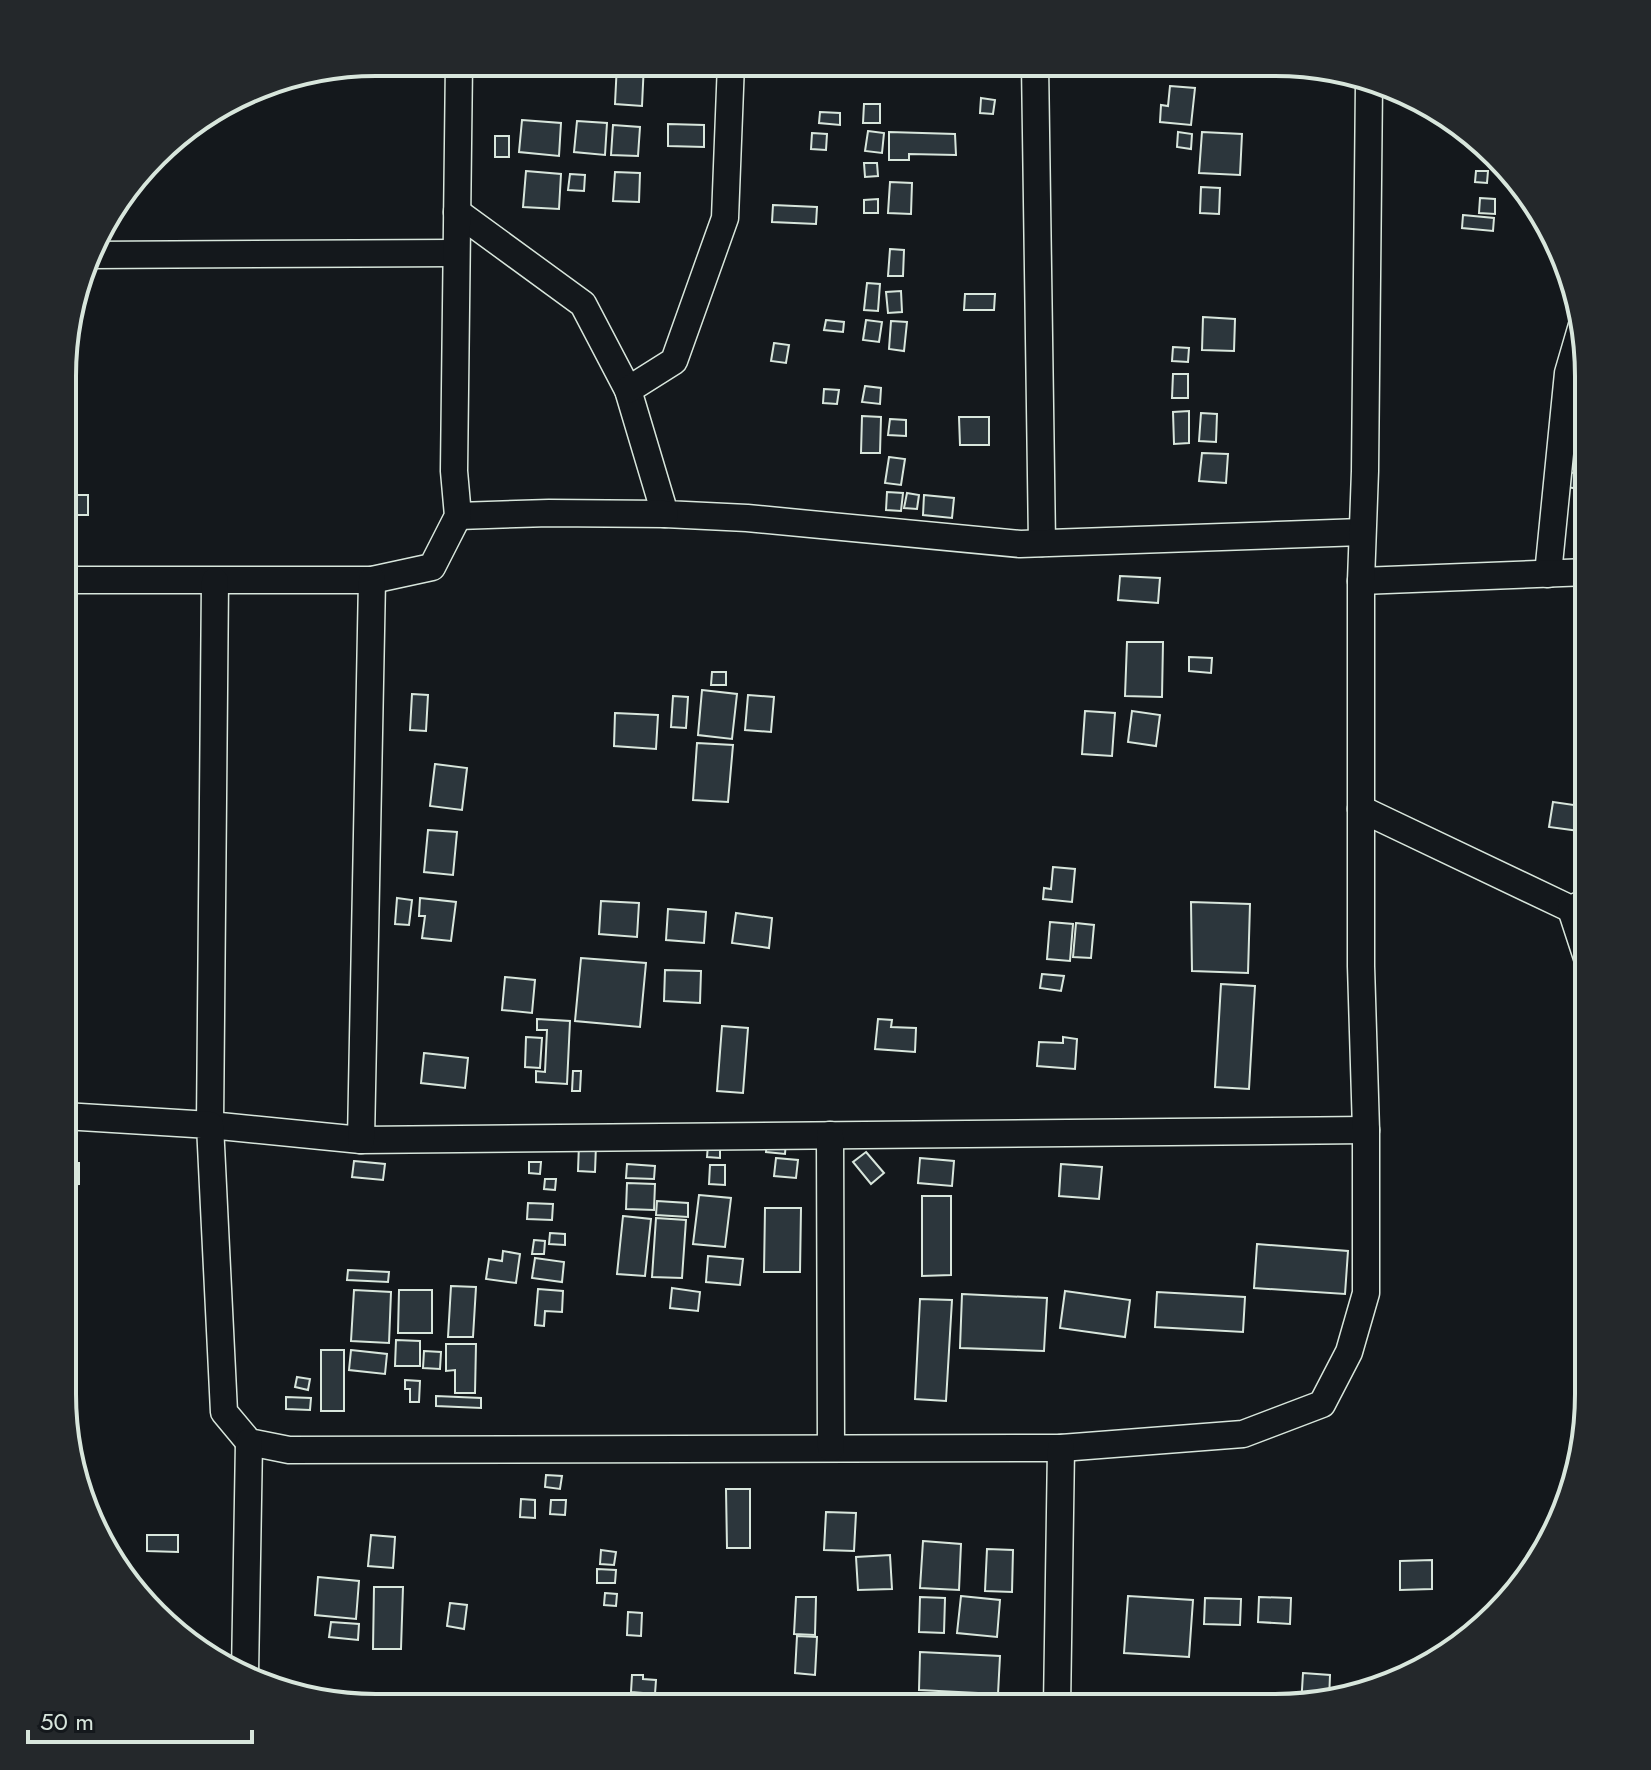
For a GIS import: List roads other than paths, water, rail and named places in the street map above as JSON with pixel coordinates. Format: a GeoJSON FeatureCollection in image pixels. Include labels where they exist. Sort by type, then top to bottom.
{"type":"FeatureCollection","features":[{"type":"Feature","properties":{"kind":"street"},"geometry":{"type":"LineString","coordinates":[[76,580],[372,580],[432,567],[458,516],[454,471],[459,76]]}},
{"type":"Feature","properties":{"kind":"street"},"geometry":{"type":"LineString","coordinates":[[628,390],[674,361],[725,218],[730,76]]}},
{"type":"Feature","properties":{"kind":"street"},"geometry":{"type":"LineString","coordinates":[[1035,76],[1042,543]]}},
{"type":"Feature","properties":{"kind":"street"},"geometry":{"type":"LineString","coordinates":[[215,581],[210,1125],[224,1412],[249,1442],[289,1450],[1061,1448],[1243,1434],[1322,1404],[1349,1352],[1366,1293],[1366,1130],[1361,966],[1361,581],[1369,91]]}},
{"type":"Feature","properties":{"kind":"street"},"geometry":{"type":"LineString","coordinates":[[457,212],[583,304],[628,390],[665,514]]}},
{"type":"Feature","properties":{"kind":"street"},"geometry":{"type":"LineString","coordinates":[[102,255],[455,253]]}},
{"type":"Feature","properties":{"kind":"street"},"geometry":{"type":"LineString","coordinates":[[1548,574],[1568,373],[1574,353]]}},
{"type":"Feature","properties":{"kind":"street"},"geometry":{"type":"LineString","coordinates":[[458,516],[549,513],[747,518],[1020,544],[1362,532]]}},
{"type":"Feature","properties":{"kind":"street"},"geometry":{"type":"LineString","coordinates":[[1361,581],[1575,573]]}},
{"type":"Feature","properties":{"kind":"street"},"geometry":{"type":"LineString","coordinates":[[361,1140],[372,580]]}},
{"type":"Feature","properties":{"kind":"street"},"geometry":{"type":"LineString","coordinates":[[1361,809],[1575,903]]}},
{"type":"Feature","properties":{"kind":"street"},"geometry":{"type":"LineString","coordinates":[[76,1117],[210,1125],[361,1140],[1366,1130]]}},
{"type":"Feature","properties":{"kind":"street"},"geometry":{"type":"LineString","coordinates":[[830,1135],[831,1448]]}},
{"type":"Feature","properties":{"kind":"street"},"geometry":{"type":"LineString","coordinates":[[245,1664],[249,1442]]}},
{"type":"Feature","properties":{"kind":"street"},"geometry":{"type":"LineString","coordinates":[[1057,1694],[1061,1448]]}}]}
